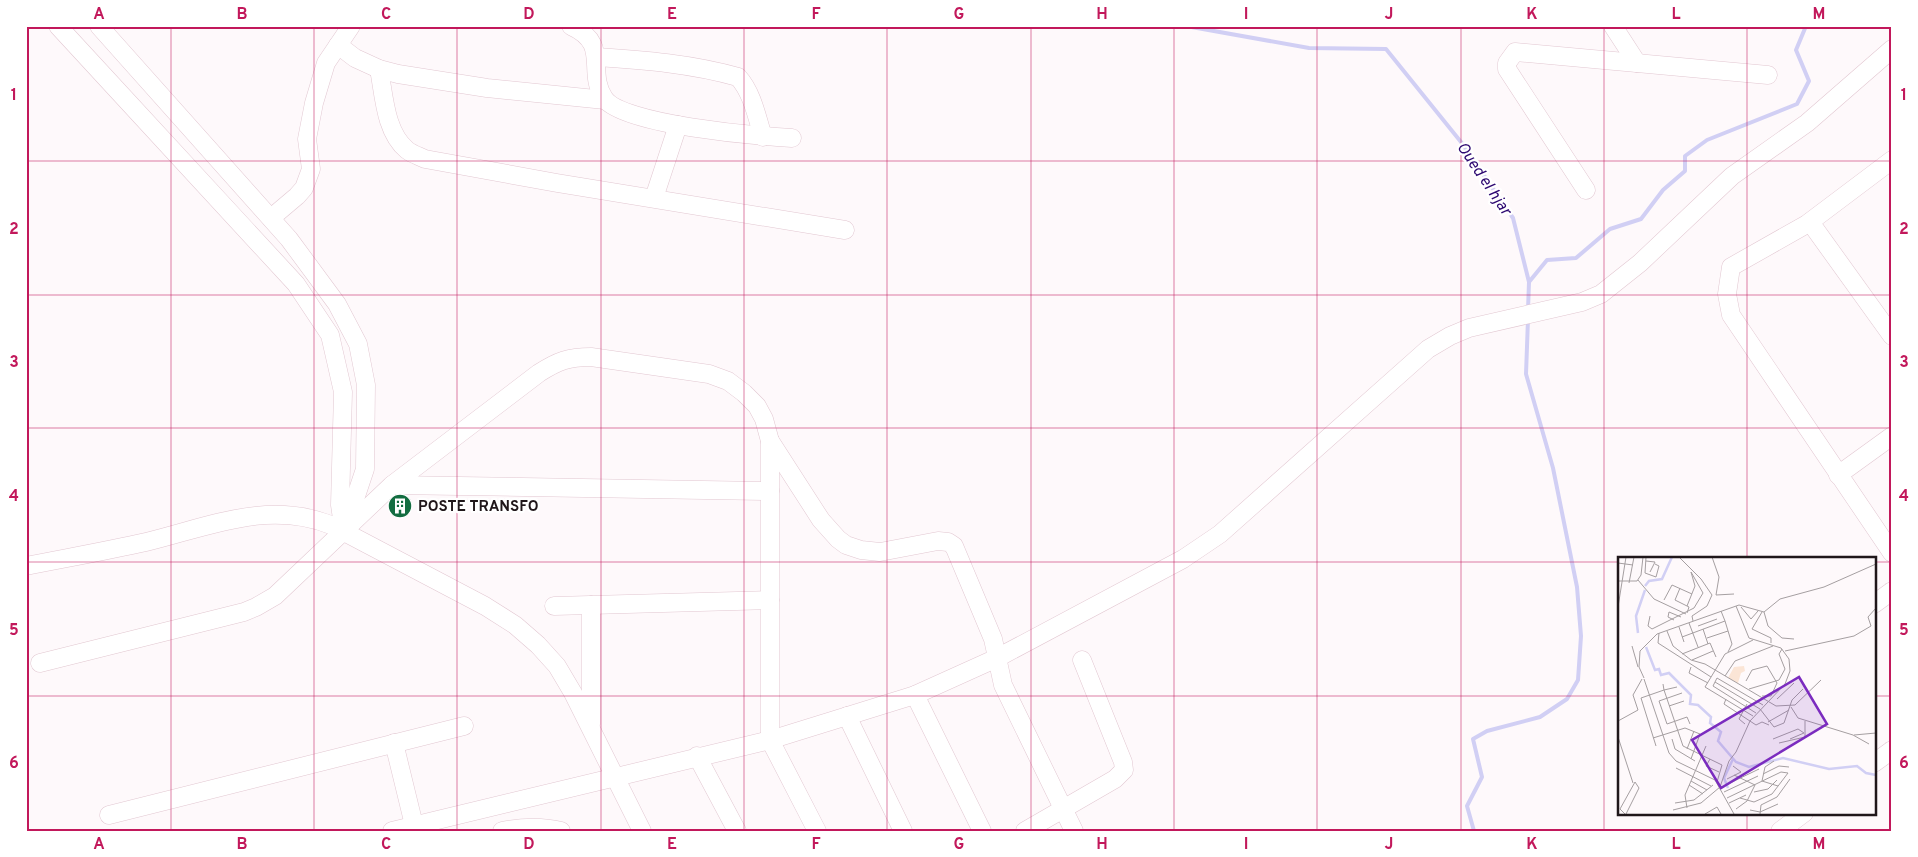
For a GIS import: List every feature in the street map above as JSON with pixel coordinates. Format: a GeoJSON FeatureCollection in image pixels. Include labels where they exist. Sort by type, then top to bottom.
{"type":"FeatureCollection","features":[{"type":"Feature","properties":{"kind":"street"},"geometry":{"type":"LineString","coordinates":[[58,26],[296,284],[330,336],[343,392],[340,506],[344,532]]}},
{"type":"Feature","properties":{"kind":"street"},"geometry":{"type":"LineString","coordinates":[[100,26],[289,239],[336,304],[358,344],[366,385],[365,469],[344,532]]}},
{"type":"Feature","properties":{"kind":"street"},"geometry":{"type":"LineString","coordinates":[[271,218],[304,188],[312,168],[307,139],[314,103],[326,63],[351,26]]}},
{"type":"Feature","properties":{"kind":"street"},"geometry":{"type":"LineString","coordinates":[[571,26],[582,32],[592,43],[597,57],[596,71],[600,92],[605,100]]}},
{"type":"Feature","properties":{"kind":"street"},"geometry":{"type":"LineString","coordinates":[[1613,26],[1637,63]]}},
{"type":"Feature","properties":{"kind":"street"},"geometry":{"type":"LineString","coordinates":[[338,45],[355,58],[378,69],[398,74],[487,88],[605,100],[631,114],[678,125],[763,137],[792,138]]}},
{"type":"Feature","properties":{"kind":"street"},"geometry":{"type":"LineString","coordinates":[[392,831],[697,756],[770,740],[914,695],[996,658],[1183,559],[1203,546],[1235,522],[1428,349],[1450,336],[1483,325],[1544,312],[1582,302],[1601,294],[1648,256],[1722,186],[1807,123],[1892,49]]}},
{"type":"Feature","properties":{"kind":"street"},"geometry":{"type":"LineString","coordinates":[[1586,190],[1508,69],[1507,62],[1515,52],[1768,75]]}},
{"type":"Feature","properties":{"kind":"street"},"geometry":{"type":"LineString","coordinates":[[597,57],[647,60],[698,68],[738,77],[752,103],[763,137]]}},
{"type":"Feature","properties":{"kind":"street"},"geometry":{"type":"LineString","coordinates":[[378,69],[388,117],[395,136],[407,150],[425,159],[557,183],[845,230]]}},
{"type":"Feature","properties":{"kind":"street"},"geometry":{"type":"LineString","coordinates":[[654,198],[678,125]]}},
{"type":"Feature","properties":{"kind":"street"},"geometry":{"type":"LineString","coordinates":[[1892,160],[1810,222],[1731,267],[1726,294],[1731,315],[1892,553]]}},
{"type":"Feature","properties":{"kind":"street"},"geometry":{"type":"LineString","coordinates":[[1810,222],[1892,336]]}},
{"type":"Feature","properties":{"kind":"street"},"geometry":{"type":"LineString","coordinates":[[40,663],[244,612],[275,596],[392,485],[539,373],[557,362],[572,357],[590,357],[709,374],[728,382],[744,393],[757,406],[764,419],[770,441],[770,740],[817,831]]}},
{"type":"Feature","properties":{"kind":"street"},"geometry":{"type":"LineString","coordinates":[[1838,475],[1892,436]]}},
{"type":"Feature","properties":{"kind":"street"},"geometry":{"type":"LineString","coordinates":[[770,441],[821,520],[846,545],[870,552],[880,552],[944,541],[951,544],[957,551],[993,638],[1003,685],[1074,831]]}},
{"type":"Feature","properties":{"kind":"street"},"geometry":{"type":"LineString","coordinates":[[392,485],[770,491]]}},
{"type":"Feature","properties":{"kind":"street"},"geometry":{"type":"LineString","coordinates":[[26,566],[145,542],[244,517],[278,513],[310,518],[331,525],[485,606],[515,625],[538,644],[557,666],[591,727],[642,831]]}},
{"type":"Feature","properties":{"kind":"street"},"geometry":{"type":"LineString","coordinates":[[1876,603],[1892,591]]}},
{"type":"Feature","properties":{"kind":"street"},"geometry":{"type":"LineString","coordinates":[[554,606],[770,600]]}},
{"type":"Feature","properties":{"kind":"street"},"geometry":{"type":"LineString","coordinates":[[591,606],[591,727]]}},
{"type":"Feature","properties":{"kind":"street"},"geometry":{"type":"LineString","coordinates":[[1025,831],[1115,779],[1124,770],[1123,762],[1082,660]]}},
{"type":"Feature","properties":{"kind":"street"},"geometry":{"type":"LineString","coordinates":[[914,695],[982,831]]}},
{"type":"Feature","properties":{"kind":"street"},"geometry":{"type":"LineString","coordinates":[[848,716],[903,831]]}},
{"type":"Feature","properties":{"kind":"street"},"geometry":{"type":"LineString","coordinates":[[109,815],[464,726]]}},
{"type":"Feature","properties":{"kind":"street"},"geometry":{"type":"LineString","coordinates":[[394,743],[414,825]]}},
{"type":"Feature","properties":{"kind":"street"},"geometry":{"type":"LineString","coordinates":[[1876,762],[1892,750]]}},
{"type":"Feature","properties":{"kind":"street"},"geometry":{"type":"LineString","coordinates":[[697,756],[737,831]]}},
{"type":"Feature","properties":{"kind":"street"},"geometry":{"type":"LineString","coordinates":[[1780,831],[1803,814]]}},
{"type":"Feature","properties":{"kind":"street"},"geometry":{"type":"LineString","coordinates":[[502,831],[528,827],[560,831]]}},
{"type":"Feature","properties":{"kind":"waterway","name":"Oued el hjar"},"geometry":{"type":"LineString","coordinates":[[1186,26],[1309,48],[1386,49],[1461,142],[1513,218],[1529,282],[1528,310]]}},
{"type":"Feature","properties":{"kind":"waterway"},"geometry":{"type":"LineString","coordinates":[[1529,282],[1547,260],[1576,258],[1610,229],[1641,219],[1663,190],[1685,171],[1685,156],[1707,140],[1797,104],[1809,81],[1796,50],[1806,26]]}},
{"type":"Feature","properties":{"kind":"waterway"},"geometry":{"type":"LineString","coordinates":[[1474,831],[1467,806],[1482,777],[1473,739],[1487,731],[1540,717],[1567,699],[1578,680],[1581,636],[1577,587],[1553,468],[1526,374],[1528,319]]}},
{"type":"Feature","properties":{"kind":"place","name":"POSTE TRANSFO"},"geometry":{"type":"Point","coordinates":[400,506]}}]}
